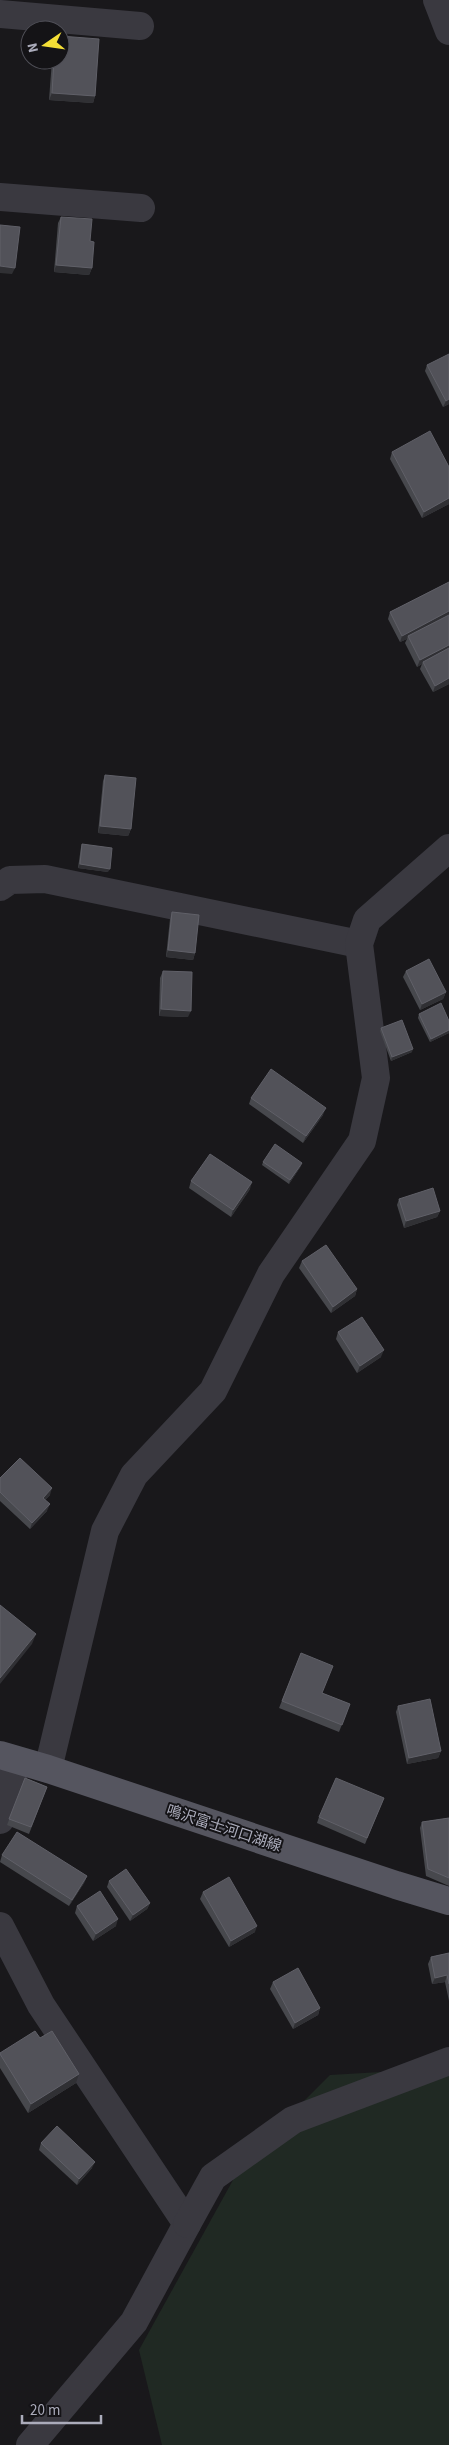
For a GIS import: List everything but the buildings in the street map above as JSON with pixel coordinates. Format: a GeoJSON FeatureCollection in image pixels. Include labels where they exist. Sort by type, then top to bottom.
{"type":"FeatureCollection","features":[{"type":"Feature","properties":{"kind":"main road","name":"鳴沢富士河口湖線"},"geometry":{"type":"LineString","coordinates":[[9,1758],[48,1769],[396,1886],[449,1901]]}},
{"type":"Feature","properties":{"kind":"street"},"geometry":{"type":"LineString","coordinates":[[437,0],[449,31]]}},
{"type":"Feature","properties":{"kind":"street"},"geometry":{"type":"LineString","coordinates":[[0,14],[140,26]]}},
{"type":"Feature","properties":{"kind":"street"},"geometry":{"type":"LineString","coordinates":[[0,197],[140,208]]}},
{"type":"Feature","properties":{"kind":"street"},"geometry":{"type":"LineString","coordinates":[[48,1769],[105,1532],[134,1475],[213,1391],[271,1274],[362,1141],[376,1078],[359,944],[367,920],[449,848]]}},
{"type":"Feature","properties":{"kind":"street"},"geometry":{"type":"LineString","coordinates":[[0,887],[10,880],[45,879],[359,944]]}},
{"type":"Feature","properties":{"kind":"street"},"geometry":{"type":"LineString","coordinates":[[0,1820],[9,1758]]}},
{"type":"Feature","properties":{"kind":"street"},"geometry":{"type":"LineString","coordinates":[[0,1926],[41,2005],[187,2224]]}},
{"type":"Feature","properties":{"kind":"street"},"geometry":{"type":"LineString","coordinates":[[30,2445],[134,2322],[213,2177],[294,2120],[449,2061]]}},
{"type":"Feature","properties":{"kind":"shaded area"},"geometry":{"type":"Polygon","coordinates":[[[449,2068],[449,2445],[162,2445],[139,2350],[243,2162],[330,2075],[449,2068]]]}}]}
